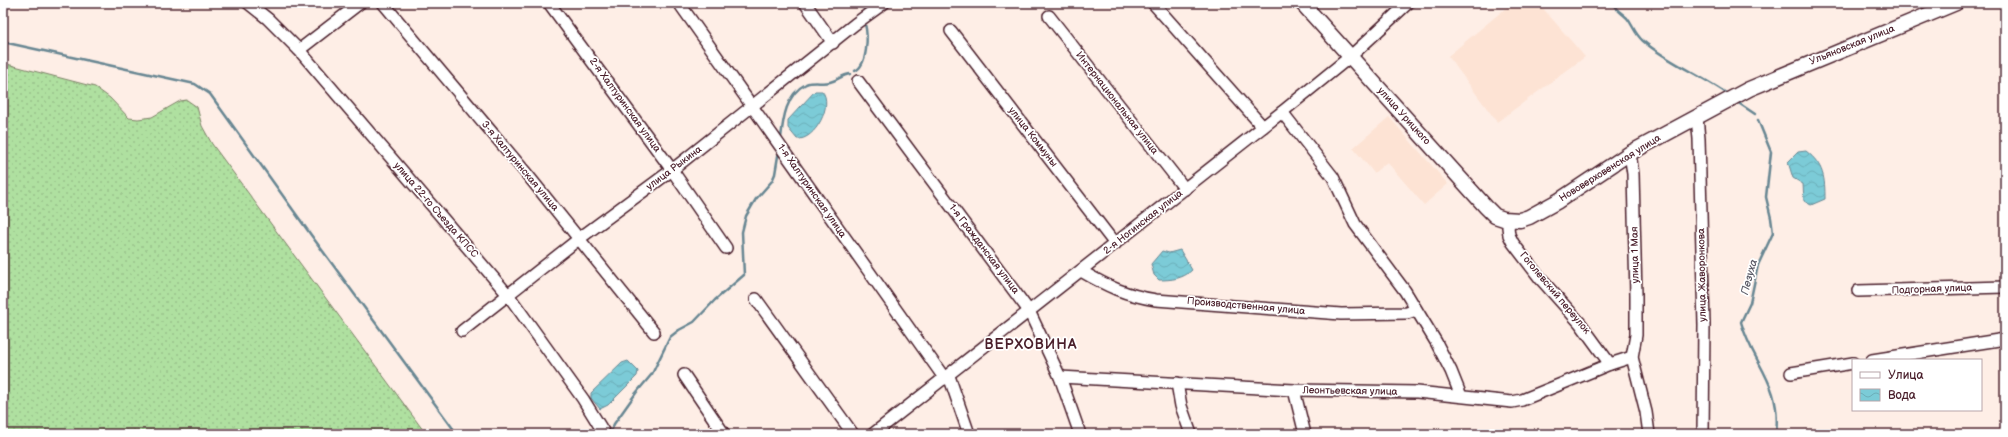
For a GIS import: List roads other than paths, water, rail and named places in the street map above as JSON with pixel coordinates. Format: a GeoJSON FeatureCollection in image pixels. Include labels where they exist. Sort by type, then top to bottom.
{"type":"FeatureCollection","features":[{"type":"Feature","properties":{"kind":"main road","name":"улица Урицкого"},"geometry":{"type":"LineString","coordinates":[[1302,3],[1486,207],[1496,216],[1511,220]]}},
{"type":"Feature","properties":{"kind":"main road","name":"Ульяновская улица"},"geometry":{"type":"LineString","coordinates":[[1749,89],[1956,3]]}},
{"type":"Feature","properties":{"kind":"main road","name":"Нововерховенская улица"},"geometry":{"type":"LineString","coordinates":[[1511,220],[1520,220],[1541,211],[1630,153],[1696,116],[1749,89]]}},
{"type":"Feature","properties":{"kind":"street","name":"улица 22-го Съезда КПСС"},"geometry":{"type":"LineString","coordinates":[[248,3],[268,19],[299,50],[509,296],[583,399],[604,433]]}},
{"type":"Feature","properties":{"kind":"street"},"geometry":{"type":"LineString","coordinates":[[299,50],[360,3]]}},
{"type":"Feature","properties":{"kind":"street","name":"3-я Халтуринская улица"},"geometry":{"type":"LineString","coordinates":[[383,3],[437,65],[580,238],[654,332]]}},
{"type":"Feature","properties":{"kind":"street","name":"2-я Халтуринская улица"},"geometry":{"type":"LineString","coordinates":[[549,3],[672,170],[726,248]]}},
{"type":"Feature","properties":{"kind":"street","name":"1-я Халтуринская улица"},"geometry":{"type":"LineString","coordinates":[[680,3],[752,107],[947,377],[969,434]]}},
{"type":"Feature","properties":{"kind":"street"},"geometry":{"type":"LineString","coordinates":[[805,3],[833,43]]}},
{"type":"Feature","properties":{"kind":"street","name":"улица Рыкина"},"geometry":{"type":"LineString","coordinates":[[462,331],[509,296],[580,238],[672,170],[855,24],[884,3]]}},
{"type":"Feature","properties":{"kind":"street"},"geometry":{"type":"LineString","coordinates":[[1153,3],[1263,127]]}},
{"type":"Feature","properties":{"kind":"street","name":"2-я Ногинская улица"},"geometry":{"type":"LineString","coordinates":[[873,434],[1282,112],[1351,56],[1408,3]]}},
{"type":"Feature","properties":{"kind":"street","name":"Интернациональная улица"},"geometry":{"type":"LineString","coordinates":[[1049,16],[1185,189]]}},
{"type":"Feature","properties":{"kind":"street","name":"улица Коммуны"},"geometry":{"type":"LineString","coordinates":[[951,31],[1115,244]]}},
{"type":"Feature","properties":{"kind":"street","name":"1-я Гражданская улица"},"geometry":{"type":"LineString","coordinates":[[858,81],[1029,311],[1060,377],[1080,434]]}},
{"type":"Feature","properties":{"kind":"street"},"geometry":{"type":"LineString","coordinates":[[1282,112],[1333,177],[1355,224],[1405,291],[1451,371],[1461,396]]}},
{"type":"Feature","properties":{"kind":"street","name":"улица Жаворонкова"},"geometry":{"type":"LineString","coordinates":[[1696,116],[1699,139],[1703,302],[1703,434]]}},
{"type":"Feature","properties":{"kind":"street","name":"улица 1 Мая"},"geometry":{"type":"LineString","coordinates":[[1630,153],[1633,174],[1636,295],[1636,335],[1632,357]]}},
{"type":"Feature","properties":{"kind":"street","name":"Гоголевский переулок"},"geometry":{"type":"LineString","coordinates":[[1511,220],[1508,227],[1509,235],[1513,243],[1539,277],[1580,323],[1610,364]]}},
{"type":"Feature","properties":{"kind":"street","name":"Производственная улица"},"geometry":{"type":"LineString","coordinates":[[1080,271],[1110,287],[1134,296],[1156,300],[1341,314],[1407,313],[1416,310]]}},
{"type":"Feature","properties":{"kind":"street","name":"Подгорная улица"},"geometry":{"type":"LineString","coordinates":[[1858,291],[2005,287]]}},
{"type":"Feature","properties":{"kind":"street"},"geometry":{"type":"LineString","coordinates":[[756,299],[853,434]]}},
{"type":"Feature","properties":{"kind":"street"},"geometry":{"type":"LineString","coordinates":[[1878,359],[2005,339]]}},
{"type":"Feature","properties":{"kind":"street"},"geometry":{"type":"LineString","coordinates":[[1632,357],[1646,412],[1649,434]]}},
{"type":"Feature","properties":{"kind":"street","name":"Леонтьевская улица"},"geometry":{"type":"LineString","coordinates":[[1060,377],[1294,390],[1417,392],[1512,402],[1555,388],[1610,364],[1632,357]]}},
{"type":"Feature","properties":{"kind":"street"},"geometry":{"type":"LineString","coordinates":[[1791,373],[1852,363]]}},
{"type":"Feature","properties":{"kind":"street"},"geometry":{"type":"LineString","coordinates":[[684,375],[724,434]]}},
{"type":"Feature","properties":{"kind":"street"},"geometry":{"type":"LineString","coordinates":[[1177,383],[1181,406],[1191,434]]}},
{"type":"Feature","properties":{"kind":"street"},"geometry":{"type":"LineString","coordinates":[[1294,390],[1305,434]]}},
{"type":"Feature","properties":{"kind":"water"},"geometry":{"type":"Polygon","coordinates":[[[815,91],[822,91],[825,97],[826,104],[821,121],[810,134],[804,138],[797,139],[788,128],[788,120],[815,91]]]}},
{"type":"Feature","properties":{"kind":"water"},"geometry":{"type":"Polygon","coordinates":[[[1806,151],[1817,161],[1824,178],[1825,185],[1825,199],[1811,205],[1804,201],[1803,184],[1793,178],[1788,162],[1798,152],[1806,151]]]}},
{"type":"Feature","properties":{"kind":"water"},"geometry":{"type":"Polygon","coordinates":[[[1180,250],[1192,270],[1177,278],[1159,280],[1154,275],[1151,264],[1162,251],[1169,253],[1180,250]]]}},
{"type":"Feature","properties":{"kind":"water"},"geometry":{"type":"Polygon","coordinates":[[[628,361],[638,371],[637,376],[608,405],[600,409],[591,398],[591,393],[622,363],[628,361]]]}},
{"type":"Feature","properties":{"kind":"waterway"},"geometry":{"type":"LineString","coordinates":[[863,8],[864,3]]}},
{"type":"Feature","properties":{"kind":"waterway","name":"Пезуха"},"geometry":{"type":"LineString","coordinates":[[1612,3],[1617,10],[1627,18],[1643,41],[1653,49],[1729,95]]}},
{"type":"Feature","properties":{"kind":"waterway"},"geometry":{"type":"LineString","coordinates":[[855,71],[859,68],[865,56],[867,42],[865,24]]}},
{"type":"Feature","properties":{"kind":"waterway"},"geometry":{"type":"LineString","coordinates":[[3,42],[195,84],[210,94],[457,434]]}},
{"type":"Feature","properties":{"kind":"waterway"},"geometry":{"type":"LineString","coordinates":[[781,138],[787,108],[790,100],[799,88],[809,83],[830,82],[850,74]]}},
{"type":"Feature","properties":{"kind":"waterway","name":"Пезуха"},"geometry":{"type":"LineString","coordinates":[[1737,102],[1755,114]]}},
{"type":"Feature","properties":{"kind":"waterway","name":"Пезуха"},"geometry":{"type":"LineString","coordinates":[[1758,120],[1771,152],[1766,197],[1773,233],[1758,265],[1750,303],[1741,322],[1746,337],[1771,387],[1777,416],[1776,434]]}},
{"type":"Feature","properties":{"kind":"waterway"},"geometry":{"type":"LineString","coordinates":[[610,434],[614,424],[636,393],[652,374],[670,337],[694,322],[715,300],[744,275],[742,232],[746,216],[756,199],[772,181],[775,174],[779,150]]}},
{"type":"Feature","properties":{"kind":"district","name":"ВЕРХОВИНА"},"geometry":{"type":"Point","coordinates":[1031,344]}}]}
